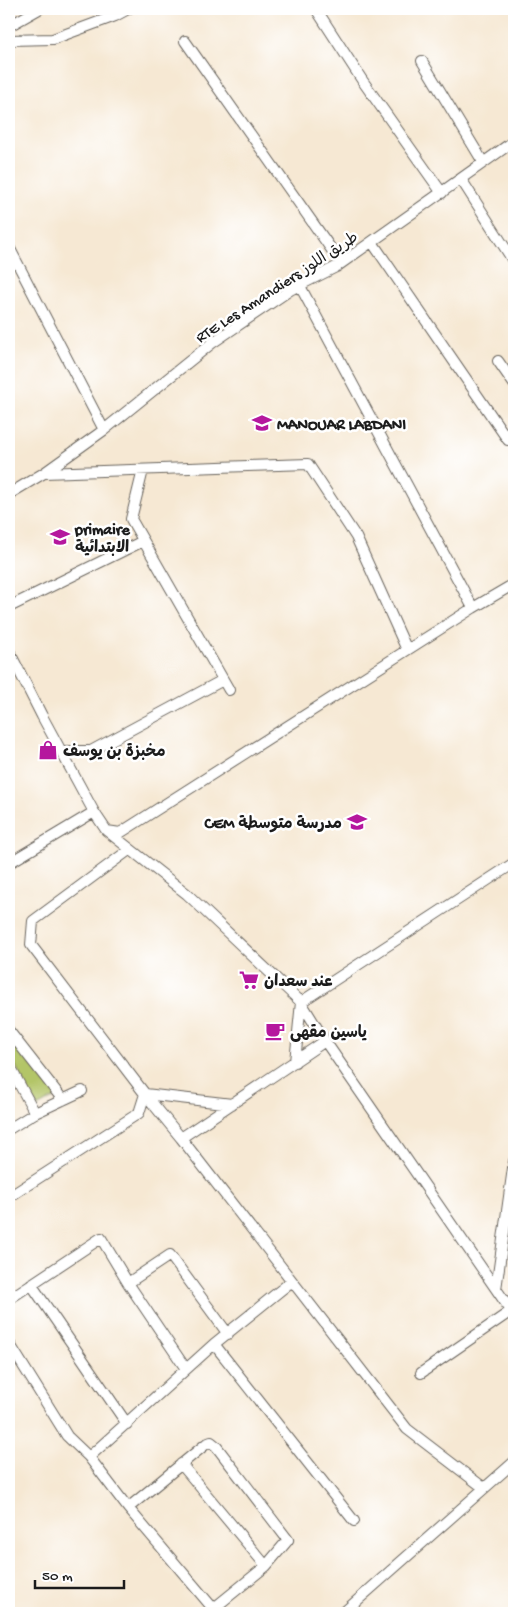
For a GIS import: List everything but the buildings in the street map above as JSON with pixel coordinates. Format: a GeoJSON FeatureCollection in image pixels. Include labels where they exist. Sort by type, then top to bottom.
{"type":"FeatureCollection","features":[{"type":"Feature","properties":{"kind":"street"},"geometry":{"type":"LineString","coordinates":[[9,26],[38,9]]}},
{"type":"Feature","properties":{"kind":"street"},"geometry":{"type":"LineString","coordinates":[[9,40],[54,39],[115,16],[128,9]]}},
{"type":"Feature","properties":{"kind":"street"},"geometry":{"type":"LineString","coordinates":[[316,9],[362,80],[442,193]]}},
{"type":"Feature","properties":{"kind":"street"},"geometry":{"type":"LineString","coordinates":[[185,41],[341,263]]}},
{"type":"Feature","properties":{"kind":"street"},"geometry":{"type":"LineString","coordinates":[[422,61],[483,162]]}},
{"type":"Feature","properties":{"kind":"street","name":"RTE Les Amandiers طريق اللوز"},"geometry":{"type":"LineString","coordinates":[[9,494],[44,473],[104,430],[212,343],[290,290],[341,263],[514,141]]}},
{"type":"Feature","properties":{"kind":"street"},"geometry":{"type":"LineString","coordinates":[[461,179],[514,262]]}},
{"type":"Feature","properties":{"kind":"street"},"geometry":{"type":"LineString","coordinates":[[372,242],[508,440]]}},
{"type":"Feature","properties":{"kind":"street"},"geometry":{"type":"LineString","coordinates":[[9,247],[104,430]]}},
{"type":"Feature","properties":{"kind":"street"},"geometry":{"type":"LineString","coordinates":[[300,286],[472,608]]}},
{"type":"Feature","properties":{"kind":"street"},"geometry":{"type":"LineString","coordinates":[[498,361],[514,384]]}},
{"type":"Feature","properties":{"kind":"street"},"geometry":{"type":"LineString","coordinates":[[44,473],[308,464],[356,537],[407,650]]}},
{"type":"Feature","properties":{"kind":"street"},"geometry":{"type":"LineString","coordinates":[[143,470],[131,519],[229,690]]}},
{"type":"Feature","properties":{"kind":"street"},"geometry":{"type":"LineString","coordinates":[[9,607],[143,541]]}},
{"type":"Feature","properties":{"kind":"street"},"geometry":{"type":"LineString","coordinates":[[106,830],[120,833],[472,608],[514,584]]}},
{"type":"Feature","properties":{"kind":"street"},"geometry":{"type":"LineString","coordinates":[[9,651],[60,751],[106,830],[187,894],[301,1002],[325,1041],[513,1313],[421,1373]]}},
{"type":"Feature","properties":{"kind":"street"},"geometry":{"type":"LineString","coordinates":[[60,751],[91,751],[223,680]]}},
{"type":"Feature","properties":{"kind":"street"},"geometry":{"type":"LineString","coordinates":[[9,863],[94,812]]}},
{"type":"Feature","properties":{"kind":"street"},"geometry":{"type":"LineString","coordinates":[[129,850],[33,921],[31,945],[407,1429],[484,1488]]}},
{"type":"Feature","properties":{"kind":"street"},"geometry":{"type":"LineString","coordinates":[[301,1002],[514,863]]}},
{"type":"Feature","properties":{"kind":"street"},"geometry":{"type":"LineString","coordinates":[[295,1062],[301,1002]]}},
{"type":"Feature","properties":{"kind":"street"},"geometry":{"type":"LineString","coordinates":[[9,1031],[63,1100]]}},
{"type":"Feature","properties":{"kind":"street"},"geometry":{"type":"LineString","coordinates":[[181,1138],[325,1041]]}},
{"type":"Feature","properties":{"kind":"street"},"geometry":{"type":"LineString","coordinates":[[9,1065],[35,1114]]}},
{"type":"Feature","properties":{"kind":"street"},"geometry":{"type":"LineString","coordinates":[[9,1128],[82,1090]]}},
{"type":"Feature","properties":{"kind":"street"},"geometry":{"type":"LineString","coordinates":[[145,1094],[232,1104]]}},
{"type":"Feature","properties":{"kind":"street"},"geometry":{"type":"LineString","coordinates":[[9,1196],[139,1113],[145,1094]]}},
{"type":"Feature","properties":{"kind":"street"},"geometry":{"type":"LineString","coordinates":[[496,1288],[514,1160]]}},
{"type":"Feature","properties":{"kind":"street"},"geometry":{"type":"LineString","coordinates":[[9,1299],[101,1238],[128,1283],[186,1369]]}},
{"type":"Feature","properties":{"kind":"street"},"geometry":{"type":"LineString","coordinates":[[128,1283],[170,1255],[228,1334]]}},
{"type":"Feature","properties":{"kind":"street"},"geometry":{"type":"LineString","coordinates":[[88,1457],[214,1344],[292,1281]]}},
{"type":"Feature","properties":{"kind":"street"},"geometry":{"type":"LineString","coordinates":[[31,1284],[127,1424]]}},
{"type":"Feature","properties":{"kind":"street"},"geometry":{"type":"LineString","coordinates":[[9,1343],[67,1436],[88,1457],[128,1508],[215,1611],[266,1566],[288,1540],[211,1442],[206,1444],[128,1508]]}},
{"type":"Feature","properties":{"kind":"street"},"geometry":{"type":"LineString","coordinates":[[214,1344],[354,1521]]}},
{"type":"Feature","properties":{"kind":"street"},"geometry":{"type":"LineString","coordinates":[[343,1613],[514,1462]]}},
{"type":"Feature","properties":{"kind":"street"},"geometry":{"type":"LineString","coordinates":[[181,1464],[266,1566]]}},
{"type":"Feature","properties":{"kind":"green space"},"geometry":{"type":"Polygon","coordinates":[[[9,1027],[61,1094],[37,1107],[9,1053],[9,1027]]]}},
{"type":"Feature","properties":{"kind":"place","name":"MANOUAR LABDANI"},"geometry":{"type":"Point","coordinates":[262,423]}},
{"type":"Feature","properties":{"kind":"place","name":"primaire الابتدائية"},"geometry":{"type":"Point","coordinates":[60,537]}},
{"type":"Feature","properties":{"kind":"place","name":"مخبزة بن یوسف"},"geometry":{"type":"Point","coordinates":[48,750]}},
{"type":"Feature","properties":{"kind":"place","name":"CEM مدرسة متوسطة"},"geometry":{"type":"Point","coordinates":[357,822]}},
{"type":"Feature","properties":{"kind":"place","name":"عند سعدان"},"geometry":{"type":"Point","coordinates":[249,980]}},
{"type":"Feature","properties":{"kind":"place","name":"ياسين مقهى"},"geometry":{"type":"Point","coordinates":[275,1031]}}]}
